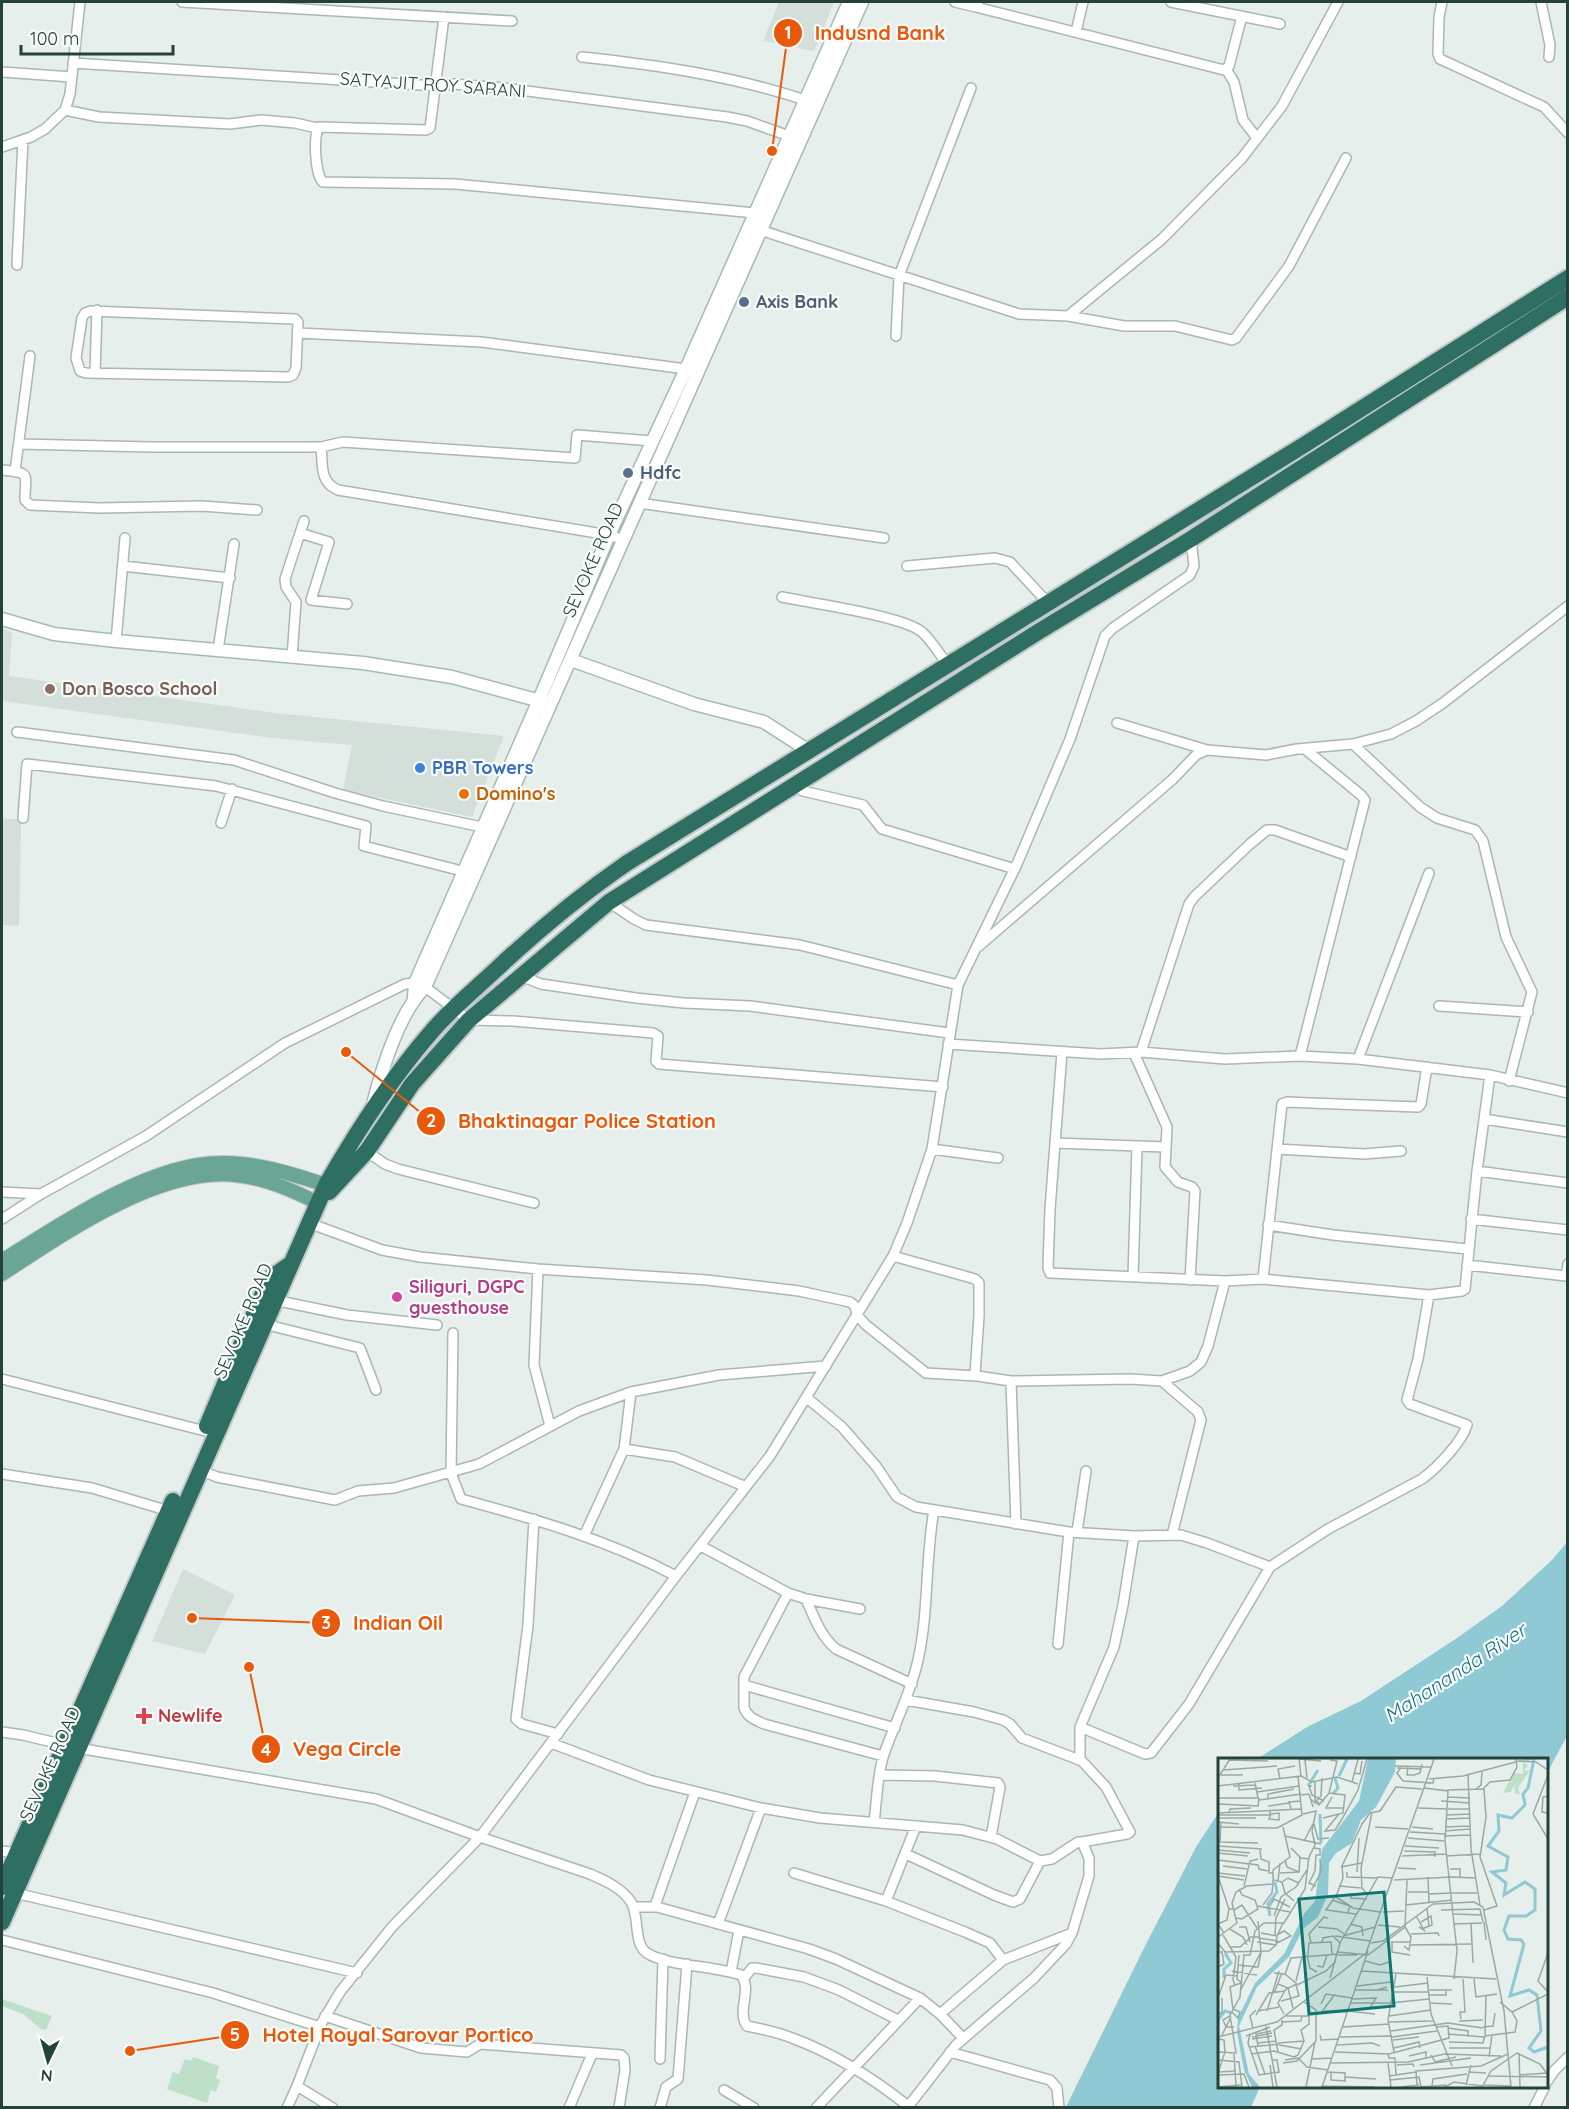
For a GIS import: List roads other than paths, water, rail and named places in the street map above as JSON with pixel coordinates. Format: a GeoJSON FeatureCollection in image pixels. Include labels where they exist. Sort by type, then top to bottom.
{"type":"FeatureCollection","features":[{"type":"Feature","properties":{"kind":"highway"},"geometry":{"type":"LineString","coordinates":[[290,1265],[326,1185],[352,1139],[409,1059],[454,1008],[530,938],[590,889],[685,826],[1304,445],[1568,278]]}},
{"type":"Feature","properties":{"kind":"highway"},"geometry":{"type":"LineString","coordinates":[[318,1203],[367,1151],[412,1084],[470,1020],[609,902],[1038,632],[1191,540],[1568,297]]}},
{"type":"Feature","properties":{"kind":"highway","name":"SEVOKE ROAD"},"geometry":{"type":"LineString","coordinates":[[8,1890],[71,1747],[200,1470],[290,1265]]}},
{"type":"Feature","properties":{"kind":"highway","name":"SEVOKE ROAD"},"geometry":{"type":"LineString","coordinates":[[2,1922],[8,1890],[9,1852],[71,1747],[269,1279],[290,1265]]}},
{"type":"Feature","properties":{"kind":"main road","name":"SEVOKE ROAD"},"geometry":{"type":"LineString","coordinates":[[420,985],[462,872],[482,827],[545,702],[571,660],[624,540],[730,282],[755,213],[849,2]]}},
{"type":"Feature","properties":{"kind":"main road","name":"SEVOKE ROAD"},"geometry":{"type":"LineString","coordinates":[[370,1114],[386,1060],[476,868],[545,702],[609,535],[686,369],[730,282],[760,230],[862,2]]}},
{"type":"Feature","properties":{"kind":"main road"},"geometry":{"type":"LineString","coordinates":[[2,619],[54,634],[363,663],[452,677],[545,702]]}},
{"type":"Feature","properties":{"kind":"main road"},"geometry":{"type":"LineString","coordinates":[[571,660],[694,705],[764,722],[809,751]]}},
{"type":"Feature","properties":{"kind":"main road"},"geometry":{"type":"LineString","coordinates":[[2,1261],[103,1200],[146,1180],[176,1170],[218,1162],[243,1164],[276,1170],[326,1185]]}},
{"type":"Feature","properties":{"kind":"main road"},"geometry":{"type":"LineString","coordinates":[[2,1274],[108,1209],[191,1178],[236,1175],[287,1188],[318,1203]]}},
{"type":"Feature","properties":{"kind":"street"},"geometry":{"type":"LineString","coordinates":[[2,147],[45,129],[65,110],[72,77],[80,2]]}},
{"type":"Feature","properties":{"kind":"street"},"geometry":{"type":"LineString","coordinates":[[182,2],[512,21]]}},
{"type":"Feature","properties":{"kind":"street"},"geometry":{"type":"LineString","coordinates":[[955,2],[977,4],[1076,32],[1226,69],[1234,82],[1243,120],[1257,138]]}},
{"type":"Feature","properties":{"kind":"street"},"geometry":{"type":"LineString","coordinates":[[1076,32],[1083,2]]}},
{"type":"Feature","properties":{"kind":"street"},"geometry":{"type":"LineString","coordinates":[[1171,2],[1280,24]]}},
{"type":"Feature","properties":{"kind":"street"},"geometry":{"type":"LineString","coordinates":[[1068,316],[1162,239],[1242,158],[1282,106],[1338,2]]}},
{"type":"Feature","properties":{"kind":"street"},"geometry":{"type":"LineString","coordinates":[[1442,2],[1438,54],[1440,59],[1544,107],[1568,133]]}},
{"type":"Feature","properties":{"kind":"street"},"geometry":{"type":"LineString","coordinates":[[1541,2],[1550,45],[1549,57]]}},
{"type":"Feature","properties":{"kind":"street"},"geometry":{"type":"LineString","coordinates":[[65,110],[99,117],[230,124],[261,120],[288,122],[317,128],[429,129],[432,125],[444,16]]}},
{"type":"Feature","properties":{"kind":"street"},"geometry":{"type":"LineString","coordinates":[[1226,69],[1229,66],[1242,16]]}},
{"type":"Feature","properties":{"kind":"street"},"geometry":{"type":"LineString","coordinates":[[582,57],[663,66],[778,91],[805,100]]}},
{"type":"Feature","properties":{"kind":"street","name":"SATYAJIT ROY SARANI"},"geometry":{"type":"LineString","coordinates":[[73,63],[437,86],[453,84],[504,88],[717,115],[747,121],[789,136]]}},
{"type":"Feature","properties":{"kind":"street"},"geometry":{"type":"LineString","coordinates":[[2,72],[72,77]]}},
{"type":"Feature","properties":{"kind":"street"},"geometry":{"type":"LineString","coordinates":[[896,336],[899,276],[972,88]]}},
{"type":"Feature","properties":{"kind":"street"},"geometry":{"type":"LineString","coordinates":[[317,128],[317,174],[323,182],[455,184],[755,213]]}},
{"type":"Feature","properties":{"kind":"street"},"geometry":{"type":"LineString","coordinates":[[17,265],[23,140]]}},
{"type":"Feature","properties":{"kind":"street"},"geometry":{"type":"LineString","coordinates":[[760,230],[1019,314],[1068,316],[1124,326],[1175,326],[1234,340],[1289,266],[1346,158]]}},
{"type":"Feature","properties":{"kind":"street"},"geometry":{"type":"LineString","coordinates":[[96,373],[97,310]]}},
{"type":"Feature","properties":{"kind":"street"},"geometry":{"type":"LineString","coordinates":[[97,310],[296,319],[298,333],[296,368],[293,375],[288,377],[96,373],[80,371],[76,358],[82,318],[85,314],[97,310]]}},
{"type":"Feature","properties":{"kind":"street"},"geometry":{"type":"LineString","coordinates":[[298,333],[481,342],[686,369]]}},
{"type":"Feature","properties":{"kind":"street"},"geometry":{"type":"LineString","coordinates":[[15,471],[30,356]]}},
{"type":"Feature","properties":{"kind":"street"},"geometry":{"type":"LineString","coordinates":[[19,444],[321,447],[343,442],[575,458],[577,435],[652,441]]}},
{"type":"Feature","properties":{"kind":"street"},"geometry":{"type":"LineString","coordinates":[[321,447],[324,478],[338,490],[609,535],[624,540]]}},
{"type":"Feature","properties":{"kind":"street"},"geometry":{"type":"LineString","coordinates":[[2,470],[21,472],[26,476],[25,500],[30,505],[100,508],[202,506],[257,510]]}},
{"type":"Feature","properties":{"kind":"street"},"geometry":{"type":"LineString","coordinates":[[639,503],[884,538]]}},
{"type":"Feature","properties":{"kind":"street"},"geometry":{"type":"LineString","coordinates":[[292,657],[296,607],[294,598],[286,587],[285,579],[304,521]]}},
{"type":"Feature","properties":{"kind":"street"},"geometry":{"type":"LineString","coordinates":[[300,533],[329,542],[311,600]]}},
{"type":"Feature","properties":{"kind":"street"},"geometry":{"type":"LineString","coordinates":[[116,641],[125,538]]}},
{"type":"Feature","properties":{"kind":"street"},"geometry":{"type":"LineString","coordinates":[[287,2108],[325,2016],[392,1927],[480,1837],[676,1576],[770,1456],[893,1256],[908,1223],[932,1149],[958,985],[1015,869],[1070,739],[1105,636],[1190,574],[1194,566],[1191,540]]}},
{"type":"Feature","properties":{"kind":"street"},"geometry":{"type":"LineString","coordinates":[[218,650],[234,544]]}},
{"type":"Feature","properties":{"kind":"street"},"geometry":{"type":"LineString","coordinates":[[907,566],[1005,559],[1048,603]]}},
{"type":"Feature","properties":{"kind":"street"},"geometry":{"type":"LineString","coordinates":[[123,566],[230,578]]}},
{"type":"Feature","properties":{"kind":"street"},"geometry":{"type":"LineString","coordinates":[[782,597],[909,624],[924,633],[948,665]]}},
{"type":"Feature","properties":{"kind":"street"},"geometry":{"type":"LineString","coordinates":[[294,598],[347,604]]}},
{"type":"Feature","properties":{"kind":"street"},"geometry":{"type":"LineString","coordinates":[[1117,723],[1207,750],[1266,755],[1353,744],[1391,734],[1416,721],[1497,663],[1568,606]]}},
{"type":"Feature","properties":{"kind":"street"},"geometry":{"type":"LineString","coordinates":[[17,732],[234,760],[344,795],[482,827]]}},
{"type":"Feature","properties":{"kind":"street"},"geometry":{"type":"LineString","coordinates":[[1353,744],[1426,811],[1437,818],[1475,830],[1480,835],[1491,869],[1506,937],[1531,987],[1532,997],[1509,1081]]}},
{"type":"Feature","properties":{"kind":"street"},"geometry":{"type":"LineString","coordinates":[[1300,1056],[1365,799],[1305,749]]}},
{"type":"Feature","properties":{"kind":"street"},"geometry":{"type":"LineString","coordinates":[[975,949],[1173,779],[1196,755],[1207,750]]}},
{"type":"Feature","properties":{"kind":"street"},"geometry":{"type":"LineString","coordinates":[[23,818],[27,764],[199,783],[232,789],[308,812],[366,826],[364,846],[462,872]]}},
{"type":"Feature","properties":{"kind":"street"},"geometry":{"type":"LineString","coordinates":[[795,784],[803,791],[863,805],[882,829],[1015,869]]}},
{"type":"Feature","properties":{"kind":"street"},"geometry":{"type":"LineString","coordinates":[[221,823],[232,789]]}},
{"type":"Feature","properties":{"kind":"street"},"geometry":{"type":"LineString","coordinates":[[1190,1280],[1195,1191],[1178,1182],[1165,1169],[1167,1127],[1138,1053],[1189,904],[1250,844],[1268,830],[1275,830],[1351,857]]}},
{"type":"Feature","properties":{"kind":"street"},"geometry":{"type":"LineString","coordinates":[[1358,1059],[1429,873]]}},
{"type":"Feature","properties":{"kind":"street"},"geometry":{"type":"LineString","coordinates":[[609,902],[646,925],[800,945],[958,985]]}},
{"type":"Feature","properties":{"kind":"street"},"geometry":{"type":"LineString","coordinates":[[521,976],[541,984],[636,998],[750,1006],[949,1033]]}},
{"type":"Feature","properties":{"kind":"street"},"geometry":{"type":"LineString","coordinates":[[2,1219],[40,1194],[146,1136],[285,1043],[396,988],[420,985],[470,1020],[513,1021],[653,1033],[658,1036],[656,1060],[659,1064],[943,1087]]}},
{"type":"Feature","properties":{"kind":"street"},"geometry":{"type":"LineString","coordinates":[[1439,1006],[1528,1012]]}},
{"type":"Feature","properties":{"kind":"street"},"geometry":{"type":"LineString","coordinates":[[948,1044],[1062,1052],[1138,1053],[1225,1059],[1300,1056],[1358,1059],[1490,1075],[1568,1093]]}},
{"type":"Feature","properties":{"kind":"street"},"geometry":{"type":"LineString","coordinates":[[1062,1052],[1050,1209],[1049,1271],[1052,1274],[1225,1281],[1263,1279],[1429,1294],[1464,1291],[1490,1075]]}},
{"type":"Feature","properties":{"kind":"street"},"geometry":{"type":"LineString","coordinates":[[1263,1279],[1281,1108],[1284,1103],[1418,1107],[1421,1104],[1427,1067]]}},
{"type":"Feature","properties":{"kind":"street"},"geometry":{"type":"LineString","coordinates":[[1484,1119],[1568,1132]]}},
{"type":"Feature","properties":{"kind":"street"},"geometry":{"type":"LineString","coordinates":[[352,1139],[385,1164],[398,1169],[534,1203]]}},
{"type":"Feature","properties":{"kind":"street"},"geometry":{"type":"LineString","coordinates":[[1055,1143],[1165,1147]]}},
{"type":"Feature","properties":{"kind":"street"},"geometry":{"type":"LineString","coordinates":[[1133,1277],[1137,1146]]}},
{"type":"Feature","properties":{"kind":"street"},"geometry":{"type":"LineString","coordinates":[[932,1149],[998,1158]]}},
{"type":"Feature","properties":{"kind":"street"},"geometry":{"type":"LineString","coordinates":[[1277,1149],[1364,1154],[1401,1151]]}},
{"type":"Feature","properties":{"kind":"street"},"geometry":{"type":"LineString","coordinates":[[1477,1171],[1568,1183]]}},
{"type":"Feature","properties":{"kind":"street"},"geometry":{"type":"LineString","coordinates":[[2,1192],[40,1194]]}},
{"type":"Feature","properties":{"kind":"street"},"geometry":{"type":"LineString","coordinates":[[1472,1219],[1568,1230]]}},
{"type":"Feature","properties":{"kind":"street"},"geometry":{"type":"LineString","coordinates":[[309,1223],[382,1250],[400,1254],[538,1269],[707,1280],[799,1291],[850,1302],[855,1306],[857,1315],[866,1325],[926,1373],[1011,1381],[1130,1379],[1162,1381],[1190,1371],[1201,1362],[1216,1319],[1225,1281]]}},
{"type":"Feature","properties":{"kind":"street"},"geometry":{"type":"LineString","coordinates":[[1268,1225],[1333,1235],[1468,1249]]}},
{"type":"Feature","properties":{"kind":"street"},"geometry":{"type":"LineString","coordinates":[[893,1256],[975,1279],[979,1283],[975,1371],[977,1376]]}},
{"type":"Feature","properties":{"kind":"street"},"geometry":{"type":"LineString","coordinates":[[1467,1265],[1566,1276],[1568,1264]]}},
{"type":"Feature","properties":{"kind":"street"},"geometry":{"type":"LineString","coordinates":[[538,1269],[534,1365],[550,1426]]}},
{"type":"Feature","properties":{"kind":"street"},"geometry":{"type":"LineString","coordinates":[[1080,1727],[1145,1754],[1154,1751],[1189,1704],[1270,1567],[1328,1528],[1433,1471],[1467,1427],[1466,1424],[1407,1401],[1418,1359],[1429,1294]]}},
{"type":"Feature","properties":{"kind":"street"},"geometry":{"type":"LineString","coordinates":[[274,1300],[347,1315],[437,1325]]}},
{"type":"Feature","properties":{"kind":"street"},"geometry":{"type":"LineString","coordinates":[[264,1324],[360,1347],[376,1390]]}},
{"type":"Feature","properties":{"kind":"street"},"geometry":{"type":"LineString","coordinates":[[453,1333],[451,1473],[461,1499],[534,1519],[584,1536],[637,1556],[676,1576]]}},
{"type":"Feature","properties":{"kind":"street"},"geometry":{"type":"LineString","coordinates":[[200,1470],[217,1477],[335,1500],[358,1491],[394,1488],[479,1464],[579,1411],[631,1392],[719,1375],[826,1366]]}},
{"type":"Feature","properties":{"kind":"street"},"geometry":{"type":"LineString","coordinates":[[2,1379],[205,1431]]}},
{"type":"Feature","properties":{"kind":"street"},"geometry":{"type":"LineString","coordinates":[[1011,1381],[1016,1524]]}},
{"type":"Feature","properties":{"kind":"street"},"geometry":{"type":"LineString","coordinates":[[1162,1381],[1198,1412],[1201,1420],[1172,1535]]}},
{"type":"Feature","properties":{"kind":"street"},"geometry":{"type":"LineString","coordinates":[[584,1536],[624,1449],[631,1392]]}},
{"type":"Feature","properties":{"kind":"street"},"geometry":{"type":"LineString","coordinates":[[807,1398],[842,1427],[876,1466],[897,1497],[916,1507],[1073,1532],[1134,1536],[1181,1535],[1270,1567]]}},
{"type":"Feature","properties":{"kind":"street"},"geometry":{"type":"LineString","coordinates":[[624,1449],[675,1457],[746,1487]]}},
{"type":"Feature","properties":{"kind":"street"},"geometry":{"type":"LineString","coordinates":[[1058,1644],[1073,1532],[1086,1471]]}},
{"type":"Feature","properties":{"kind":"street"},"geometry":{"type":"LineString","coordinates":[[2,1474],[92,1488],[169,1511]]}},
{"type":"Feature","properties":{"kind":"street"},"geometry":{"type":"LineString","coordinates":[[874,1822],[884,1756],[912,1684],[923,1632],[930,1534],[934,1510]]}},
{"type":"Feature","properties":{"kind":"street"},"geometry":{"type":"LineString","coordinates":[[534,1519],[528,1626],[516,1719],[522,1724],[558,1734]]}},
{"type":"Feature","properties":{"kind":"street"},"geometry":{"type":"LineString","coordinates":[[551,1743],[649,1780],[761,1808],[819,1818],[963,1830],[991,1837],[1040,1861],[1052,1859],[1078,1842],[1127,1834],[1130,1830],[1106,1787],[1082,1761],[1080,1727],[1114,1647],[1124,1605],[1134,1536]]}},
{"type":"Feature","properties":{"kind":"street"},"geometry":{"type":"LineString","coordinates":[[701,1546],[788,1593],[806,1599],[860,1609]]}},
{"type":"Feature","properties":{"kind":"street"},"geometry":{"type":"LineString","coordinates":[[788,1593],[744,1677],[744,1708],[748,1716],[884,1756]]}},
{"type":"Feature","properties":{"kind":"street"},"geometry":{"type":"LineString","coordinates":[[806,1599],[826,1640],[837,1649],[912,1684]]}},
{"type":"Feature","properties":{"kind":"street"},"geometry":{"type":"LineString","coordinates":[[744,1685],[895,1728]]}},
{"type":"Feature","properties":{"kind":"street"},"geometry":{"type":"LineString","coordinates":[[906,1700],[974,1712],[1003,1720],[1010,1724],[1022,1738],[1082,1761]]}},
{"type":"Feature","properties":{"kind":"street"},"geometry":{"type":"LineString","coordinates":[[2,1732],[71,1747],[376,1799],[590,1874],[606,1881],[622,1893],[633,1907],[642,1949],[652,1956],[731,1972],[744,1978],[746,1983],[742,2019],[747,2026],[791,2038],[853,2068],[881,2085],[908,2107],[963,2038],[1035,1978],[1061,1950],[1072,1933],[1089,1876],[1089,1858],[1082,1842]]}},
{"type":"Feature","properties":{"kind":"street"},"geometry":{"type":"LineString","coordinates":[[880,1775],[935,1776],[998,1783],[1000,1787],[991,1837]]}},
{"type":"Feature","properties":{"kind":"street"},"geometry":{"type":"LineString","coordinates":[[657,1907],[656,1903],[695,1792]]}},
{"type":"Feature","properties":{"kind":"street"},"geometry":{"type":"LineString","coordinates":[[718,1924],[761,1808]]}},
{"type":"Feature","properties":{"kind":"street"},"geometry":{"type":"LineString","coordinates":[[886,1901],[916,1826]]}},
{"type":"Feature","properties":{"kind":"street"},"geometry":{"type":"LineString","coordinates":[[906,1854],[1014,1902],[1020,1899],[1040,1861]]}},
{"type":"Feature","properties":{"kind":"street"},"geometry":{"type":"LineString","coordinates":[[794,1873],[886,1901],[990,1943],[1003,1960]]}},
{"type":"Feature","properties":{"kind":"street"},"geometry":{"type":"LineString","coordinates":[[8,1890],[357,1973]]}},
{"type":"Feature","properties":{"kind":"street"},"geometry":{"type":"LineString","coordinates":[[633,1907],[657,1907],[818,1952],[920,1998],[940,2014],[963,2038]]}},
{"type":"Feature","properties":{"kind":"street"},"geometry":{"type":"LineString","coordinates":[[731,1972],[739,1930]]}},
{"type":"Feature","properties":{"kind":"street"},"geometry":{"type":"LineString","coordinates":[[940,2014],[1003,1960],[1072,1933]]}},
{"type":"Feature","properties":{"kind":"street"},"geometry":{"type":"LineString","coordinates":[[2,1940],[213,1993],[320,2027]]}},
{"type":"Feature","properties":{"kind":"street"},"geometry":{"type":"LineString","coordinates":[[660,2059],[663,1959]]}},
{"type":"Feature","properties":{"kind":"street"},"geometry":{"type":"LineString","coordinates":[[660,2108],[666,2087],[678,2079],[687,1964]]}},
{"type":"Feature","properties":{"kind":"street"},"geometry":{"type":"LineString","coordinates":[[744,1978],[752,1968],[804,1977],[839,1990],[898,2019]]}},
{"type":"Feature","properties":{"kind":"street"},"geometry":{"type":"LineString","coordinates":[[816,2108],[920,1998]]}},
{"type":"Feature","properties":{"kind":"street"},"geometry":{"type":"LineString","coordinates":[[325,2016],[421,2048],[467,2052],[480,2044],[617,2055],[624,2058],[625,2070],[619,2108]]}},
{"type":"Feature","properties":{"kind":"street"},"geometry":{"type":"LineString","coordinates":[[950,2052],[1050,2080],[1057,2088],[1059,2108]]}},
{"type":"Feature","properties":{"kind":"street"},"geometry":{"type":"LineString","coordinates":[[569,2108],[592,2054]]}},
{"type":"Feature","properties":{"kind":"street"},"geometry":{"type":"LineString","coordinates":[[1548,2082],[1554,2071],[1568,2057]]}},
{"type":"Feature","properties":{"kind":"street"},"geometry":{"type":"LineString","coordinates":[[297,2086],[333,2108]]}},
{"type":"Feature","properties":{"kind":"street"},"geometry":{"type":"LineString","coordinates":[[1534,2108],[1544,2088]]}},
{"type":"Feature","properties":{"kind":"street"},"geometry":{"type":"LineString","coordinates":[[724,2090],[754,2108]]}},
{"type":"Feature","properties":{"kind":"water","name":"Mahananda River"},"geometry":{"type":"Polygon","coordinates":[[[1567,1542],[1567,1736],[1548,1771],[1548,1758],[1259,1758],[1307,1727],[1361,1701],[1457,1638],[1502,1606],[1553,1559],[1567,1542]]]}},
{"type":"Feature","properties":{"kind":"water"},"geometry":{"type":"Polygon","coordinates":[[[1218,1814],[1218,2088],[1260,2088],[1251,2107],[1066,2107],[1143,1950],[1196,1847],[1218,1814]]]}},
{"type":"Feature","properties":{"kind":"place","name":"Indusnd Bank"},"geometry":{"type":"Point","coordinates":[772,151]}},
{"type":"Feature","properties":{"kind":"place","name":"Axis Bank"},"geometry":{"type":"Point","coordinates":[744,302]}},
{"type":"Feature","properties":{"kind":"place","name":"Hdfc"},"geometry":{"type":"Point","coordinates":[628,473]}},
{"type":"Feature","properties":{"kind":"place","name":"Don Bosco School"},"geometry":{"type":"Point","coordinates":[50,689]}},
{"type":"Feature","properties":{"kind":"place","name":"PBR Towers"},"geometry":{"type":"Point","coordinates":[420,768]}},
{"type":"Feature","properties":{"kind":"place","name":"Domino's"},"geometry":{"type":"Point","coordinates":[464,794]}},
{"type":"Feature","properties":{"kind":"place","name":"Bhaktinagar Police Station"},"geometry":{"type":"Point","coordinates":[346,1052]}},
{"type":"Feature","properties":{"kind":"place","name":"Siliguri, DGPC guesthouse"},"geometry":{"type":"Point","coordinates":[397,1297]}},
{"type":"Feature","properties":{"kind":"place","name":"Indian Oil"},"geometry":{"type":"Point","coordinates":[192,1618]}},
{"type":"Feature","properties":{"kind":"place","name":"Vega Circle"},"geometry":{"type":"Point","coordinates":[249,1667]}},
{"type":"Feature","properties":{"kind":"place","name":"Newlife"},"geometry":{"type":"Point","coordinates":[144,1716]}},
{"type":"Feature","properties":{"kind":"place","name":"Hotel Royal Sarovar Portico"},"geometry":{"type":"Point","coordinates":[130,2051]}}]}
